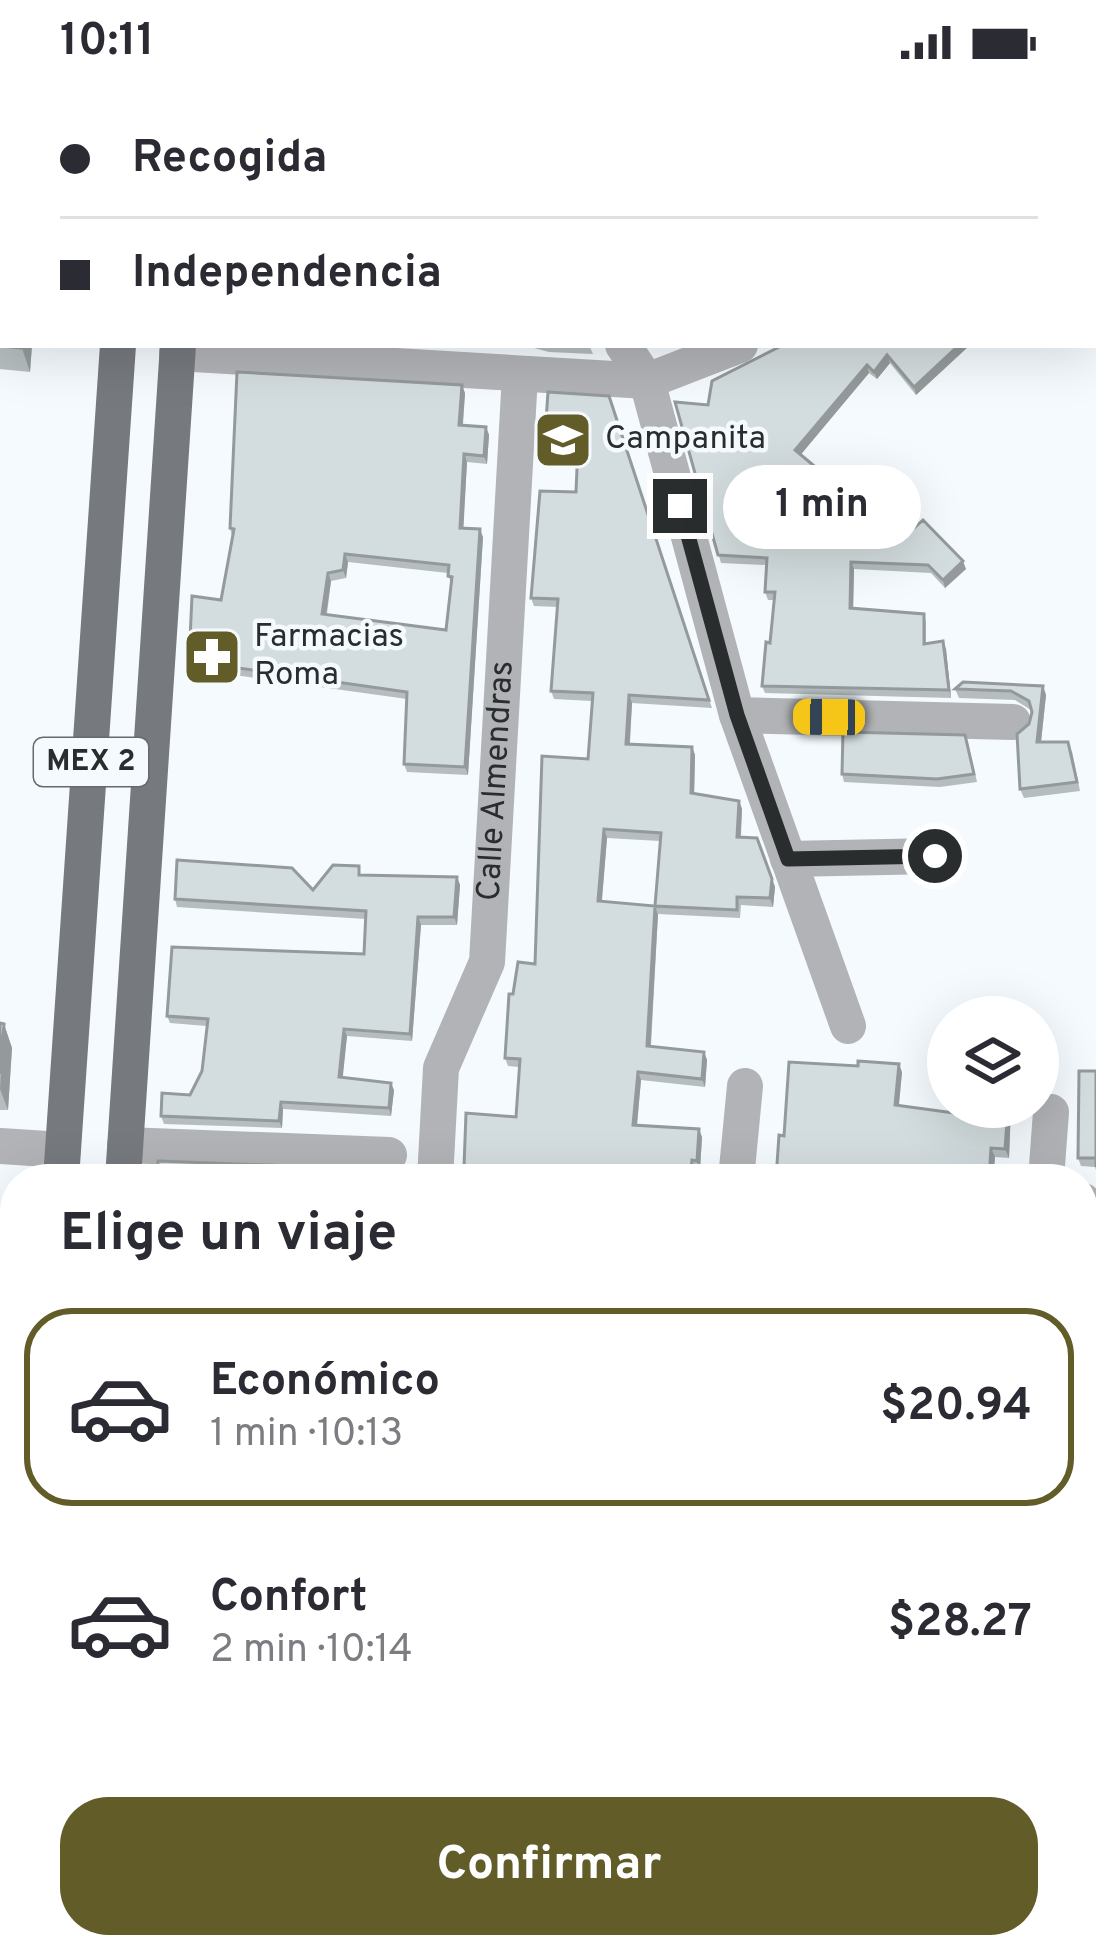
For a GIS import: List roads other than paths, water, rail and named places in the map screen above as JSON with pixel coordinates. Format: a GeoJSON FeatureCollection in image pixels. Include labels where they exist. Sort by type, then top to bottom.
{"type":"FeatureCollection","features":[{"type":"Feature","properties":{"kind":"main road","name":"MEX 2"},"geometry":{"type":"LineString","coordinates":[[62,1164],[118,348]]}},
{"type":"Feature","properties":{"kind":"main road","name":"MEX 2"},"geometry":{"type":"LineString","coordinates":[[124,1162],[177,349]]}},
{"type":"Feature","properties":{"kind":"street"},"geometry":{"type":"LineString","coordinates":[[625,348],[647,381],[737,715],[848,1026]]}},
{"type":"Feature","properties":{"kind":"street"},"geometry":{"type":"LineString","coordinates":[[177,349],[647,381],[732,348]]}},
{"type":"Feature","properties":{"kind":"street","name":"Calle Almendras"},"geometry":{"type":"LineString","coordinates":[[436,1164],[441,1068],[487,962],[520,375]]}},
{"type":"Feature","properties":{"kind":"street"},"geometry":{"type":"LineString","coordinates":[[737,715],[1013,722]]}},
{"type":"Feature","properties":{"kind":"street"},"geometry":{"type":"LineString","coordinates":[[788,859],[935,856]]}},
{"type":"Feature","properties":{"kind":"street"},"geometry":{"type":"LineString","coordinates":[[737,1164],[745,1086]]}},
{"type":"Feature","properties":{"kind":"street"},"geometry":{"type":"LineString","coordinates":[[1050,1164],[1051,1128]]}},
{"type":"Feature","properties":{"kind":"street"},"geometry":{"type":"LineString","coordinates":[[0,1146],[62,1164]]}},
{"type":"Feature","properties":{"kind":"street"},"geometry":{"type":"LineString","coordinates":[[124,1162],[389,1156]]}},
{"type":"Feature","properties":{"kind":"place","name":"Campanita"},"geometry":{"type":"Point","coordinates":[563,440]}},
{"type":"Feature","properties":{"kind":"place","name":"Farmacias Roma"},"geometry":{"type":"Point","coordinates":[212,657]}}]}
